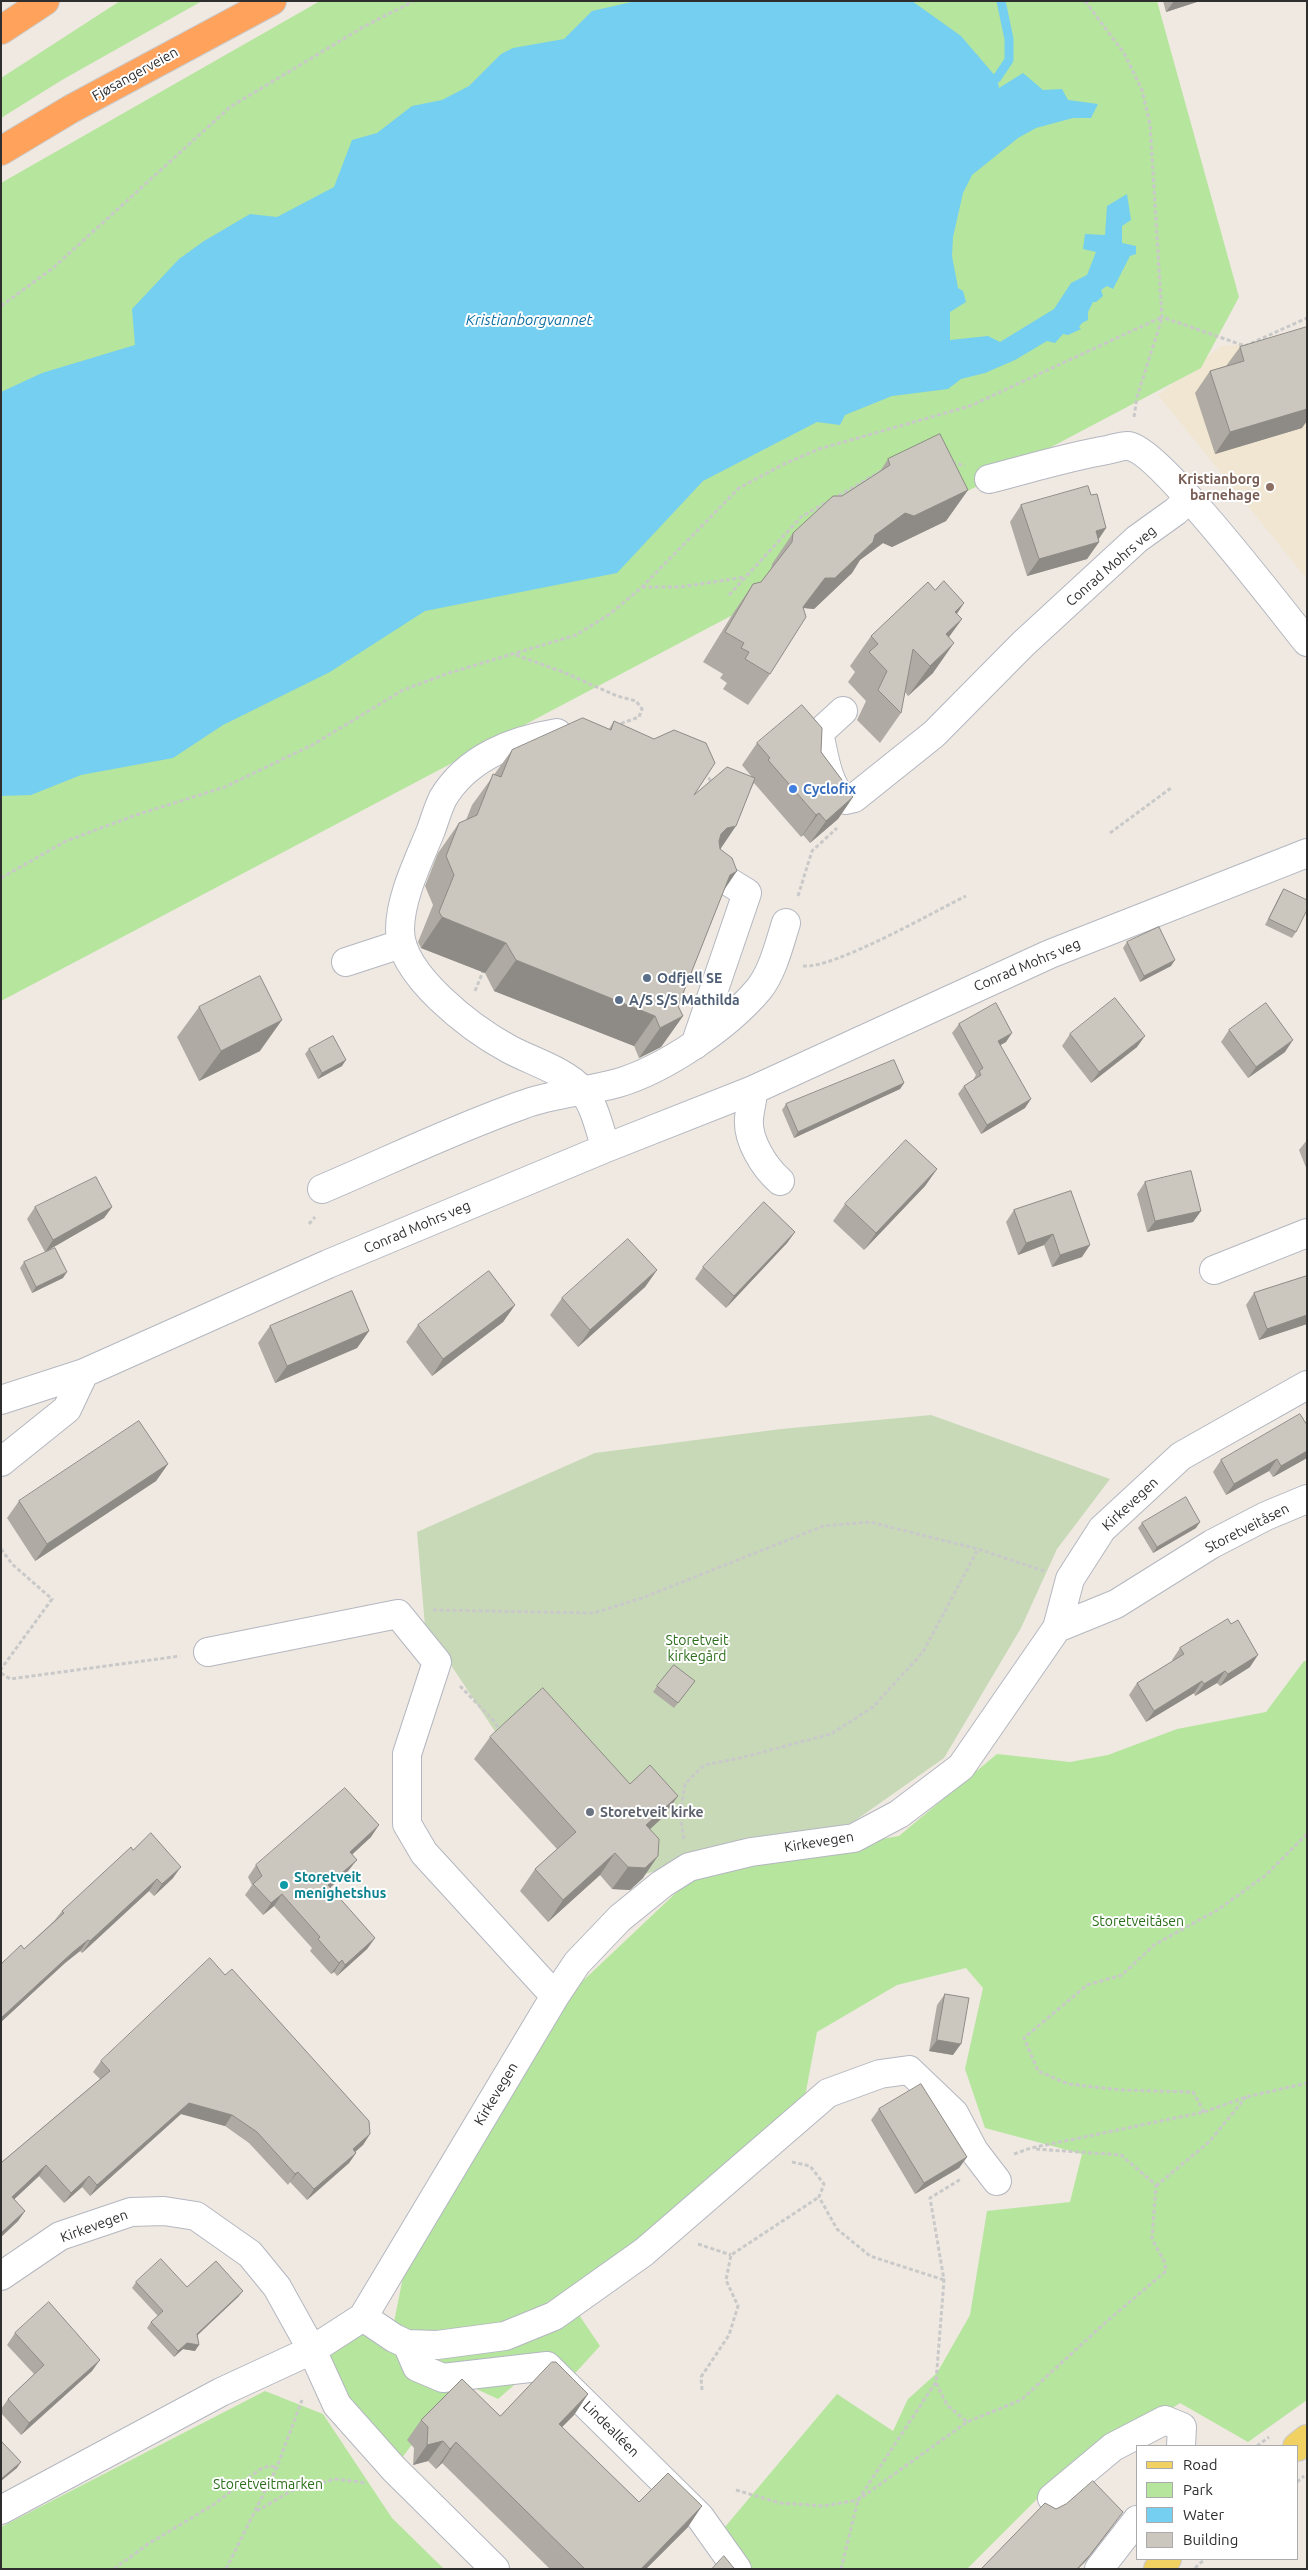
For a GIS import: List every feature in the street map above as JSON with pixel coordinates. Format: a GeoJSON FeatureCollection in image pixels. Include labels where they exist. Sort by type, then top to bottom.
{"type":"FeatureCollection","features":[{"type":"Feature","properties":{"kind":"highway"},"geometry":{"type":"LineString","coordinates":[[1,30],[45,1]]}},
{"type":"Feature","properties":{"kind":"highway","name":"Fjøsangerveien"},"geometry":{"type":"LineString","coordinates":[[1,151],[71,109],[272,1]]}},
{"type":"Feature","properties":{"kind":"street"},"geometry":{"type":"LineString","coordinates":[[989,479],[1074,456],[1129,446],[1148,456],[1188,499],[1223,538],[1307,642]]}},
{"type":"Feature","properties":{"kind":"street","name":"Conrad Mohrs veg"},"geometry":{"type":"LineString","coordinates":[[843,711],[819,733],[832,783],[838,795],[845,800],[854,798],[934,734],[1030,638],[1137,539],[1176,511],[1188,499]]}},
{"type":"Feature","properties":{"kind":"street"},"geometry":{"type":"LineString","coordinates":[[557,733],[532,737],[486,756],[466,770],[453,784],[442,799],[404,903],[400,928],[401,944],[410,964],[425,982],[464,1018],[506,1047],[568,1079],[582,1090],[593,1109],[606,1148]]}},
{"type":"Feature","properties":{"kind":"street","name":"Conrad Mohrs veg"},"geometry":{"type":"LineString","coordinates":[[1,1400],[84,1373],[328,1264],[606,1148],[753,1090],[1050,954],[1307,853]]}},
{"type":"Feature","properties":{"kind":"street"},"geometry":{"type":"LineString","coordinates":[[695,1045],[747,893],[713,872]]}},
{"type":"Feature","properties":{"kind":"street"},"geometry":{"type":"LineString","coordinates":[[322,1189],[520,1105],[555,1094],[619,1082],[673,1059],[695,1045],[759,989],[772,964],[786,923]]}},
{"type":"Feature","properties":{"kind":"street"},"geometry":{"type":"LineString","coordinates":[[346,962],[401,944]]}},
{"type":"Feature","properties":{"kind":"street"},"geometry":{"type":"LineString","coordinates":[[753,1090],[749,1120],[754,1145],[769,1172],[780,1181]]}},
{"type":"Feature","properties":{"kind":"street"},"geometry":{"type":"LineString","coordinates":[[1214,1270],[1307,1233]]}},
{"type":"Feature","properties":{"kind":"street"},"geometry":{"type":"LineString","coordinates":[[1,1462],[67,1409],[84,1373]]}},
{"type":"Feature","properties":{"kind":"street","name":"Kirkevegen"},"geometry":{"type":"LineString","coordinates":[[1,2510],[221,2392],[312,2350],[363,2317],[555,1996],[577,1963],[620,1918],[662,1884],[689,1867],[751,1852],[854,1838],[899,1814],[960,1767],[1057,1628],[1070,1579],[1102,1529],[1181,1456],[1307,1384]]}},
{"type":"Feature","properties":{"kind":"street","name":"Storetveitåsen"},"geometry":{"type":"LineString","coordinates":[[1057,1628],[1116,1604],[1212,1544],[1266,1516],[1307,1499]]}},
{"type":"Feature","properties":{"kind":"street"},"geometry":{"type":"LineString","coordinates":[[208,1652],[398,1614],[438,1662],[407,1754],[407,1824],[424,1853],[555,1996]]}},
{"type":"Feature","properties":{"kind":"street"},"geometry":{"type":"LineString","coordinates":[[363,2317],[394,2338],[407,2344],[437,2345],[505,2336],[554,2316],[644,2252],[755,2154],[828,2093],[880,2074],[909,2070],[954,2113],[974,2151],[991,2173]]}},
{"type":"Feature","properties":{"kind":"street","name":"Kirkevegen"},"geometry":{"type":"LineString","coordinates":[[1,2276],[60,2236],[131,2212],[164,2211],[196,2216],[250,2254],[277,2287],[312,2350]]}},
{"type":"Feature","properties":{"kind":"street","name":"Lindealléen"},"geometry":{"type":"LineString","coordinates":[[407,2344],[417,2367],[443,2378],[547,2366],[700,2517],[736,2569]]}},
{"type":"Feature","properties":{"kind":"street"},"geometry":{"type":"LineString","coordinates":[[312,2350],[337,2405],[394,2469],[495,2569]]}},
{"type":"Feature","properties":{"kind":"street"},"geometry":{"type":"LineString","coordinates":[[1052,2498],[1113,2447],[1165,2420],[1182,2427],[1181,2445]]}},
{"type":"Feature","properties":{"kind":"street"},"geometry":{"type":"LineString","coordinates":[[1099,2569],[1136,2521]]}},
{"type":"Feature","properties":{"kind":"path"},"geometry":{"type":"LineString","coordinates":[[1,306],[53,268],[230,107],[357,31],[414,1]]}},
{"type":"Feature","properties":{"kind":"path"},"geometry":{"type":"LineString","coordinates":[[1085,1],[1124,53],[1142,90],[1150,124],[1162,317],[1137,397],[1129,446]]}},
{"type":"Feature","properties":{"kind":"path"},"geometry":{"type":"LineString","coordinates":[[1,878],[66,841],[136,815],[225,787],[314,744],[403,690],[449,673],[515,655],[576,635],[610,614],[642,587],[739,488],[764,474],[819,449],[970,406],[1162,317],[1244,346],[1307,318]]}},
{"type":"Feature","properties":{"kind":"path"},"geometry":{"type":"LineString","coordinates":[[950,461],[979,472],[989,479]]}},
{"type":"Feature","properties":{"kind":"path"},"geometry":{"type":"LineString","coordinates":[[729,595],[801,518],[889,466]]}},
{"type":"Feature","properties":{"kind":"path"},"geometry":{"type":"LineString","coordinates":[[642,587],[680,587],[746,577]]}},
{"type":"Feature","properties":{"kind":"path"},"geometry":{"type":"LineString","coordinates":[[515,655],[563,672],[617,696],[636,702],[642,709],[639,717],[617,725],[614,730]]}},
{"type":"Feature","properties":{"kind":"path"},"geometry":{"type":"LineString","coordinates":[[702,767],[715,788]]}},
{"type":"Feature","properties":{"kind":"path"},"geometry":{"type":"LineString","coordinates":[[1110,833],[1171,788]]}},
{"type":"Feature","properties":{"kind":"path"},"geometry":{"type":"LineString","coordinates":[[786,923],[798,897],[812,851],[817,845]]}},
{"type":"Feature","properties":{"kind":"path"},"geometry":{"type":"LineString","coordinates":[[772,964],[809,967],[827,962],[867,945],[966,896]]}},
{"type":"Feature","properties":{"kind":"path"},"geometry":{"type":"LineString","coordinates":[[464,1018],[485,967]]}},
{"type":"Feature","properties":{"kind":"path"},"geometry":{"type":"LineString","coordinates":[[398,1614],[444,1608],[594,1613],[642,1598],[823,1526],[870,1522],[978,1549],[1070,1579]]}},
{"type":"Feature","properties":{"kind":"path"},"geometry":{"type":"LineString","coordinates":[[1,1549],[12,1564],[52,1599],[1,1671],[10,1679],[208,1652]]}},
{"type":"Feature","properties":{"kind":"path"},"geometry":{"type":"LineString","coordinates":[[689,1867],[680,1816],[685,1784],[704,1765],[740,1758],[831,1734],[873,1707],[923,1652],[978,1549]]}},
{"type":"Feature","properties":{"kind":"path"},"geometry":{"type":"LineString","coordinates":[[438,1662],[494,1721],[502,1734]]}},
{"type":"Feature","properties":{"kind":"path"},"geometry":{"type":"LineString","coordinates":[[1204,2112],[1193,2092],[1121,2090],[1068,2084],[1038,2071],[1024,2038],[1087,1985],[1122,1975],[1154,1945],[1227,1903],[1266,1875],[1307,1834]]}},
{"type":"Feature","properties":{"kind":"path"},"geometry":{"type":"LineString","coordinates":[[841,2569],[858,2500],[936,2382],[944,2280],[930,2198],[991,2173],[1031,2148],[1204,2112],[1246,2097],[1307,2083]]}},
{"type":"Feature","properties":{"kind":"path"},"geometry":{"type":"LineString","coordinates":[[1156,2186],[1209,2142],[1246,2097]]}},
{"type":"Feature","properties":{"kind":"path"},"geometry":{"type":"LineString","coordinates":[[736,2490],[780,2504],[824,2506],[858,2500],[967,2422],[1021,2400],[1106,2322],[1166,2271],[1165,2263],[1152,2239],[1156,2185],[1121,2155],[1031,2148]]}},
{"type":"Feature","properties":{"kind":"path"},"geometry":{"type":"LineString","coordinates":[[702,2390],[701,2377],[729,2335],[738,2306],[726,2280],[731,2255],[819,2197],[824,2184],[810,2166],[755,2154]]}},
{"type":"Feature","properties":{"kind":"path"},"geometry":{"type":"LineString","coordinates":[[819,2197],[837,2229],[870,2256],[944,2280]]}},
{"type":"Feature","properties":{"kind":"path"},"geometry":{"type":"LineString","coordinates":[[226,2569],[257,2512],[277,2467],[304,2392],[312,2350]]}},
{"type":"Feature","properties":{"kind":"path"},"geometry":{"type":"LineString","coordinates":[[936,2382],[947,2405],[967,2422]]}},
{"type":"Feature","properties":{"kind":"path"},"geometry":{"type":"LineString","coordinates":[[114,2569],[148,2544],[212,2506],[259,2470],[269,2466],[277,2467]]}},
{"type":"Feature","properties":{"kind":"path"},"geometry":{"type":"LineString","coordinates":[[257,2512],[291,2491],[336,2479],[367,2483],[374,2489]]}},
{"type":"Feature","properties":{"kind":"path"},"geometry":{"type":"LineString","coordinates":[[1195,2569],[1204,2560]]}},
{"type":"Feature","properties":{"kind":"shaded area","name":"Kristianborg barnehage"},"geometry":{"type":"Polygon","coordinates":[[[1307,326],[1307,579],[1158,395],[1221,346],[1262,343],[1307,326]]]}},
{"type":"Feature","properties":{"kind":"green space"},"geometry":{"type":"Polygon","coordinates":[[[120,1],[202,1],[62,80],[1,118],[1,78],[120,1]]]}},
{"type":"Feature","properties":{"kind":"green space"},"geometry":{"type":"Polygon","coordinates":[[[320,1],[1157,1],[1239,297],[1201,368],[1,1001],[1,183],[320,1]]]}},
{"type":"Feature","properties":{"kind":"green space","name":"Storetveit kirkegård"},"geometry":{"type":"Polygon","coordinates":[[[931,1415],[1110,1479],[1057,1549],[1021,1628],[944,1758],[846,1827],[716,1855],[626,1879],[506,1748],[425,1626],[417,1532],[595,1453],[781,1429],[931,1415]]]}},
{"type":"Feature","properties":{"kind":"green space","name":"Storetveitåsen"},"geometry":{"type":"Polygon","coordinates":[[[1304,1661],[1307,1661],[1307,2400],[1248,2442],[1180,2403],[1041,2495],[967,2569],[741,2569],[719,2534],[837,2394],[893,2431],[908,2399],[937,2373],[970,2315],[987,2211],[1070,2202],[1082,2154],[985,2128],[965,2069],[983,1988],[966,1968],[897,1985],[817,2032],[804,2102],[577,2312],[600,2346],[567,2382],[542,2361],[498,2399],[459,2381],[396,2466],[309,2359],[337,2323],[390,2342],[403,2277],[568,1995],[699,1871],[899,1836],[997,1754],[1070,1762],[1108,1755],[1177,1729],[1266,1712],[1304,1661]]]}},
{"type":"Feature","properties":{"kind":"green space","name":"Storetveitmarken"},"geometry":{"type":"Polygon","coordinates":[[[265,2391],[323,2414],[392,2518],[444,2569],[1,2569],[1,2527],[265,2391]]]}},
{"type":"Feature","properties":{"kind":"water","name":"Kristianborgvannet"},"geometry":{"type":"Polygon","coordinates":[[[636,1],[912,1],[961,36],[997,78],[999,88],[1023,73],[1043,90],[1062,89],[1068,100],[1098,104],[1091,118],[1073,118],[1036,128],[1018,138],[972,175],[963,193],[953,237],[952,256],[958,288],[963,291],[966,302],[950,312],[950,340],[988,336],[1000,342],[1054,309],[1071,283],[1087,275],[1096,252],[1083,249],[1085,234],[1105,235],[1107,206],[1127,194],[1131,220],[1122,226],[1122,243],[1136,246],[1136,254],[1130,256],[1113,289],[1107,286],[1101,290],[1103,296],[1096,302],[1093,302],[1088,312],[1088,320],[1082,323],[1079,327],[1081,329],[1068,335],[1063,334],[1055,343],[1047,341],[1015,360],[985,373],[961,379],[948,389],[892,396],[845,415],[840,425],[817,422],[703,481],[617,573],[425,611],[330,672],[223,725],[173,758],[81,775],[31,795],[1,796],[1,392],[42,373],[135,345],[132,309],[179,259],[204,241],[250,214],[277,217],[334,187],[352,140],[377,133],[412,106],[442,100],[469,86],[501,54],[513,48],[564,39],[592,11],[636,1]]]}},
{"type":"Feature","properties":{"kind":"building"},"geometry":{"type":"Polygon","coordinates":[[[1307,327],[1307,409],[1230,432],[1210,371],[1244,361],[1240,347],[1307,327]]]}},
{"type":"Feature","properties":{"kind":"building"},"geometry":{"type":"Polygon","coordinates":[[[940,434],[968,490],[914,516],[905,513],[875,535],[873,542],[835,578],[825,578],[803,607],[806,617],[770,674],[745,659],[749,652],[741,648],[744,643],[725,632],[753,584],[761,582],[792,542],[793,533],[833,496],[842,496],[890,465],[888,459],[940,434]]]}},
{"type":"Feature","properties":{"kind":"building"},"geometry":{"type":"Polygon","coordinates":[[[1088,486],[1091,495],[1097,494],[1106,528],[1096,531],[1099,542],[1039,559],[1021,505],[1088,486]]]}},
{"type":"Feature","properties":{"kind":"building"},"geometry":{"type":"Polygon","coordinates":[[[944,581],[964,603],[955,612],[962,619],[946,634],[954,643],[930,666],[913,649],[901,713],[878,690],[887,671],[869,652],[878,644],[871,636],[928,582],[935,590],[944,581]]]}},
{"type":"Feature","properties":{"kind":"building"},"geometry":{"type":"Polygon","coordinates":[[[802,705],[822,728],[821,752],[853,797],[826,821],[819,813],[816,815],[768,760],[770,758],[757,743],[802,705]]]}},
{"type":"Feature","properties":{"kind":"building"},"geometry":{"type":"Polygon","coordinates":[[[583,718],[611,730],[614,721],[654,739],[674,730],[706,743],[715,763],[694,795],[727,767],[755,778],[736,826],[727,828],[721,834],[719,841],[720,849],[732,858],[737,871],[730,875],[678,1006],[683,1016],[660,1028],[655,1016],[516,960],[506,943],[442,917],[439,912],[454,875],[446,856],[459,823],[477,815],[493,774],[501,777],[512,750],[583,718]]]}},
{"type":"Feature","properties":{"kind":"building"},"geometry":{"type":"Polygon","coordinates":[[[1284,889],[1307,900],[1307,910],[1296,932],[1269,919],[1284,889]]]}},
{"type":"Feature","properties":{"kind":"building"},"geometry":{"type":"Polygon","coordinates":[[[1159,927],[1175,960],[1144,976],[1127,942],[1159,927]]]}},
{"type":"Feature","properties":{"kind":"building"},"geometry":{"type":"Polygon","coordinates":[[[260,976],[282,1020],[221,1051],[199,1007],[260,976]]]}},
{"type":"Feature","properties":{"kind":"building"},"geometry":{"type":"Polygon","coordinates":[[[1115,998],[1145,1036],[1099,1072],[1070,1034],[1115,998]]]}},
{"type":"Feature","properties":{"kind":"building"},"geometry":{"type":"Polygon","coordinates":[[[996,1003],[1012,1033],[998,1041],[1031,1099],[987,1125],[964,1086],[981,1075],[979,1071],[983,1068],[959,1024],[996,1003]]]}},
{"type":"Feature","properties":{"kind":"building"},"geometry":{"type":"Polygon","coordinates":[[[1266,1003],[1293,1040],[1256,1067],[1229,1030],[1266,1003]]]}},
{"type":"Feature","properties":{"kind":"building"},"geometry":{"type":"Polygon","coordinates":[[[333,1036],[346,1060],[322,1073],[309,1049],[333,1036]]]}},
{"type":"Feature","properties":{"kind":"building"},"geometry":{"type":"Polygon","coordinates":[[[894,1060],[904,1083],[798,1132],[786,1104],[894,1060]]]}},
{"type":"Feature","properties":{"kind":"building"},"geometry":{"type":"Polygon","coordinates":[[[906,1140],[937,1169],[876,1233],[845,1204],[906,1140]]]}},
{"type":"Feature","properties":{"kind":"building"},"geometry":{"type":"Polygon","coordinates":[[[1191,1171],[1201,1211],[1155,1221],[1145,1182],[1191,1171]]]}},
{"type":"Feature","properties":{"kind":"building"},"geometry":{"type":"Polygon","coordinates":[[[96,1177],[112,1207],[53,1240],[35,1207],[96,1177]]]}},
{"type":"Feature","properties":{"kind":"building"},"geometry":{"type":"Polygon","coordinates":[[[1071,1191],[1090,1245],[1060,1255],[1053,1234],[1026,1243],[1014,1210],[1071,1191]]]}},
{"type":"Feature","properties":{"kind":"building"},"geometry":{"type":"Polygon","coordinates":[[[764,1202],[795,1232],[734,1296],[703,1267],[764,1202]]]}},
{"type":"Feature","properties":{"kind":"building"},"geometry":{"type":"Polygon","coordinates":[[[628,1239],[657,1270],[590,1330],[562,1298],[628,1239]]]}},
{"type":"Feature","properties":{"kind":"building"},"geometry":{"type":"Polygon","coordinates":[[[55,1248],[67,1272],[36,1287],[24,1262],[55,1248]]]}},
{"type":"Feature","properties":{"kind":"building"},"geometry":{"type":"Polygon","coordinates":[[[489,1271],[515,1305],[443,1359],[418,1325],[489,1271]]]}},
{"type":"Feature","properties":{"kind":"building"},"geometry":{"type":"Polygon","coordinates":[[[1307,1276],[1307,1315],[1267,1329],[1254,1293],[1307,1276]]]}},
{"type":"Feature","properties":{"kind":"building"},"geometry":{"type":"Polygon","coordinates":[[[352,1291],[369,1331],[287,1366],[270,1326],[352,1291]]]}},
{"type":"Feature","properties":{"kind":"building"},"geometry":{"type":"Polygon","coordinates":[[[1300,1414],[1307,1425],[1307,1451],[1281,1466],[1277,1459],[1234,1484],[1221,1460],[1300,1414]]]}},
{"type":"Feature","properties":{"kind":"building"},"geometry":{"type":"Polygon","coordinates":[[[139,1421],[168,1464],[47,1544],[19,1501],[139,1421]]]}},
{"type":"Feature","properties":{"kind":"building"},"geometry":{"type":"Polygon","coordinates":[[[1186,1497],[1200,1522],[1157,1547],[1142,1523],[1186,1497]]]}},
{"type":"Feature","properties":{"kind":"building"},"geometry":{"type":"Polygon","coordinates":[[[1228,1619],[1231,1624],[1238,1620],[1258,1655],[1228,1674],[1225,1671],[1204,1684],[1202,1681],[1154,1711],[1137,1683],[1184,1654],[1180,1648],[1228,1619]]]}},
{"type":"Feature","properties":{"kind":"building"},"geometry":{"type":"Polygon","coordinates":[[[674,1665],[695,1681],[678,1703],[657,1686],[674,1665]]]}},
{"type":"Feature","properties":{"kind":"building","name":"Storetveit kirke"},"geometry":{"type":"Polygon","coordinates":[[[543,1688],[630,1784],[650,1765],[678,1796],[646,1825],[659,1839],[658,1856],[645,1868],[628,1867],[615,1853],[563,1900],[535,1869],[576,1832],[490,1737],[543,1688]]]}},
{"type":"Feature","properties":{"kind":"building","name":"Storetveit menighetshus"},"geometry":{"type":"Polygon","coordinates":[[[345,1788],[379,1825],[350,1852],[357,1860],[328,1885],[375,1938],[345,1965],[342,1960],[339,1963],[318,1939],[320,1937],[282,1894],[271,1903],[253,1884],[262,1876],[256,1865],[345,1788]]]}},
{"type":"Feature","properties":{"kind":"building"},"geometry":{"type":"Polygon","coordinates":[[[151,1833],[181,1867],[162,1884],[157,1879],[90,1941],[88,1940],[73,1952],[1,2018],[1,1964],[21,1945],[24,1949],[64,1913],[62,1911],[131,1847],[133,1850],[151,1833]]]}},
{"type":"Feature","properties":{"kind":"building"},"geometry":{"type":"Polygon","coordinates":[[[210,1958],[225,1975],[232,1969],[369,2121],[370,2134],[353,2149],[356,2153],[314,2189],[298,2172],[295,2174],[257,2132],[232,2115],[189,2103],[97,2185],[89,2176],[71,2193],[46,2165],[12,2197],[25,2211],[1,2233],[1,2161],[110,2071],[101,2061],[210,1958]]]}},
{"type":"Feature","properties":{"kind":"building"},"geometry":{"type":"Polygon","coordinates":[[[945,1994],[969,1998],[961,2044],[937,2040],[945,1994]]]}},
{"type":"Feature","properties":{"kind":"building"},"geometry":{"type":"Polygon","coordinates":[[[921,2084],[967,2157],[924,2183],[879,2109],[921,2084]]]}},
{"type":"Feature","properties":{"kind":"building"},"geometry":{"type":"Polygon","coordinates":[[[161,2259],[187,2287],[216,2261],[243,2291],[197,2334],[199,2345],[187,2343],[178,2351],[151,2322],[163,2311],[136,2282],[161,2259]]]}},
{"type":"Feature","properties":{"kind":"building"},"geometry":{"type":"Polygon","coordinates":[[[49,2302],[100,2360],[29,2423],[8,2399],[44,2365],[15,2333],[49,2302]]]}},
{"type":"Feature","properties":{"kind":"building"},"geometry":{"type":"Polygon","coordinates":[[[552,2362],[556,2362],[588,2394],[559,2424],[639,2502],[668,2473],[702,2506],[641,2569],[585,2569],[456,2442],[450,2449],[443,2441],[427,2445],[428,2427],[421,2420],[462,2379],[500,2416],[552,2362]]]}},
{"type":"Feature","properties":{"kind":"building"},"geometry":{"type":"Polygon","coordinates":[[[1,2443],[21,2462],[1,2479],[1,2443]]]}},
{"type":"Feature","properties":{"kind":"building"},"geometry":{"type":"Polygon","coordinates":[[[1093,2481],[1123,2512],[1077,2569],[981,2569],[1045,2503],[1056,2509],[1066,2504],[1093,2481]]]}},
{"type":"Feature","properties":{"kind":"building"},"geometry":{"type":"Polygon","coordinates":[[[724,2556],[735,2569],[712,2569],[724,2556]]]}},
{"type":"Feature","properties":{"kind":"waterway"},"geometry":{"type":"LineString","coordinates":[[997,78],[1009,60],[1009,39],[1001,1]]}},
{"type":"Feature","properties":{"kind":"place","name":"Kristianborg barnehage"},"geometry":{"type":"Point","coordinates":[1270,487]}},
{"type":"Feature","properties":{"kind":"place","name":"Cyclofix"},"geometry":{"type":"Point","coordinates":[793,789]}},
{"type":"Feature","properties":{"kind":"place","name":"Odfjell SE"},"geometry":{"type":"Point","coordinates":[647,978]}},
{"type":"Feature","properties":{"kind":"place","name":"A/S S/S Mathilda"},"geometry":{"type":"Point","coordinates":[619,1000]}},
{"type":"Feature","properties":{"kind":"place","name":"Storetveit kirke"},"geometry":{"type":"Point","coordinates":[590,1812]}},
{"type":"Feature","properties":{"kind":"place","name":"Storetveit menighetshus"},"geometry":{"type":"Point","coordinates":[284,1885]}}]}
